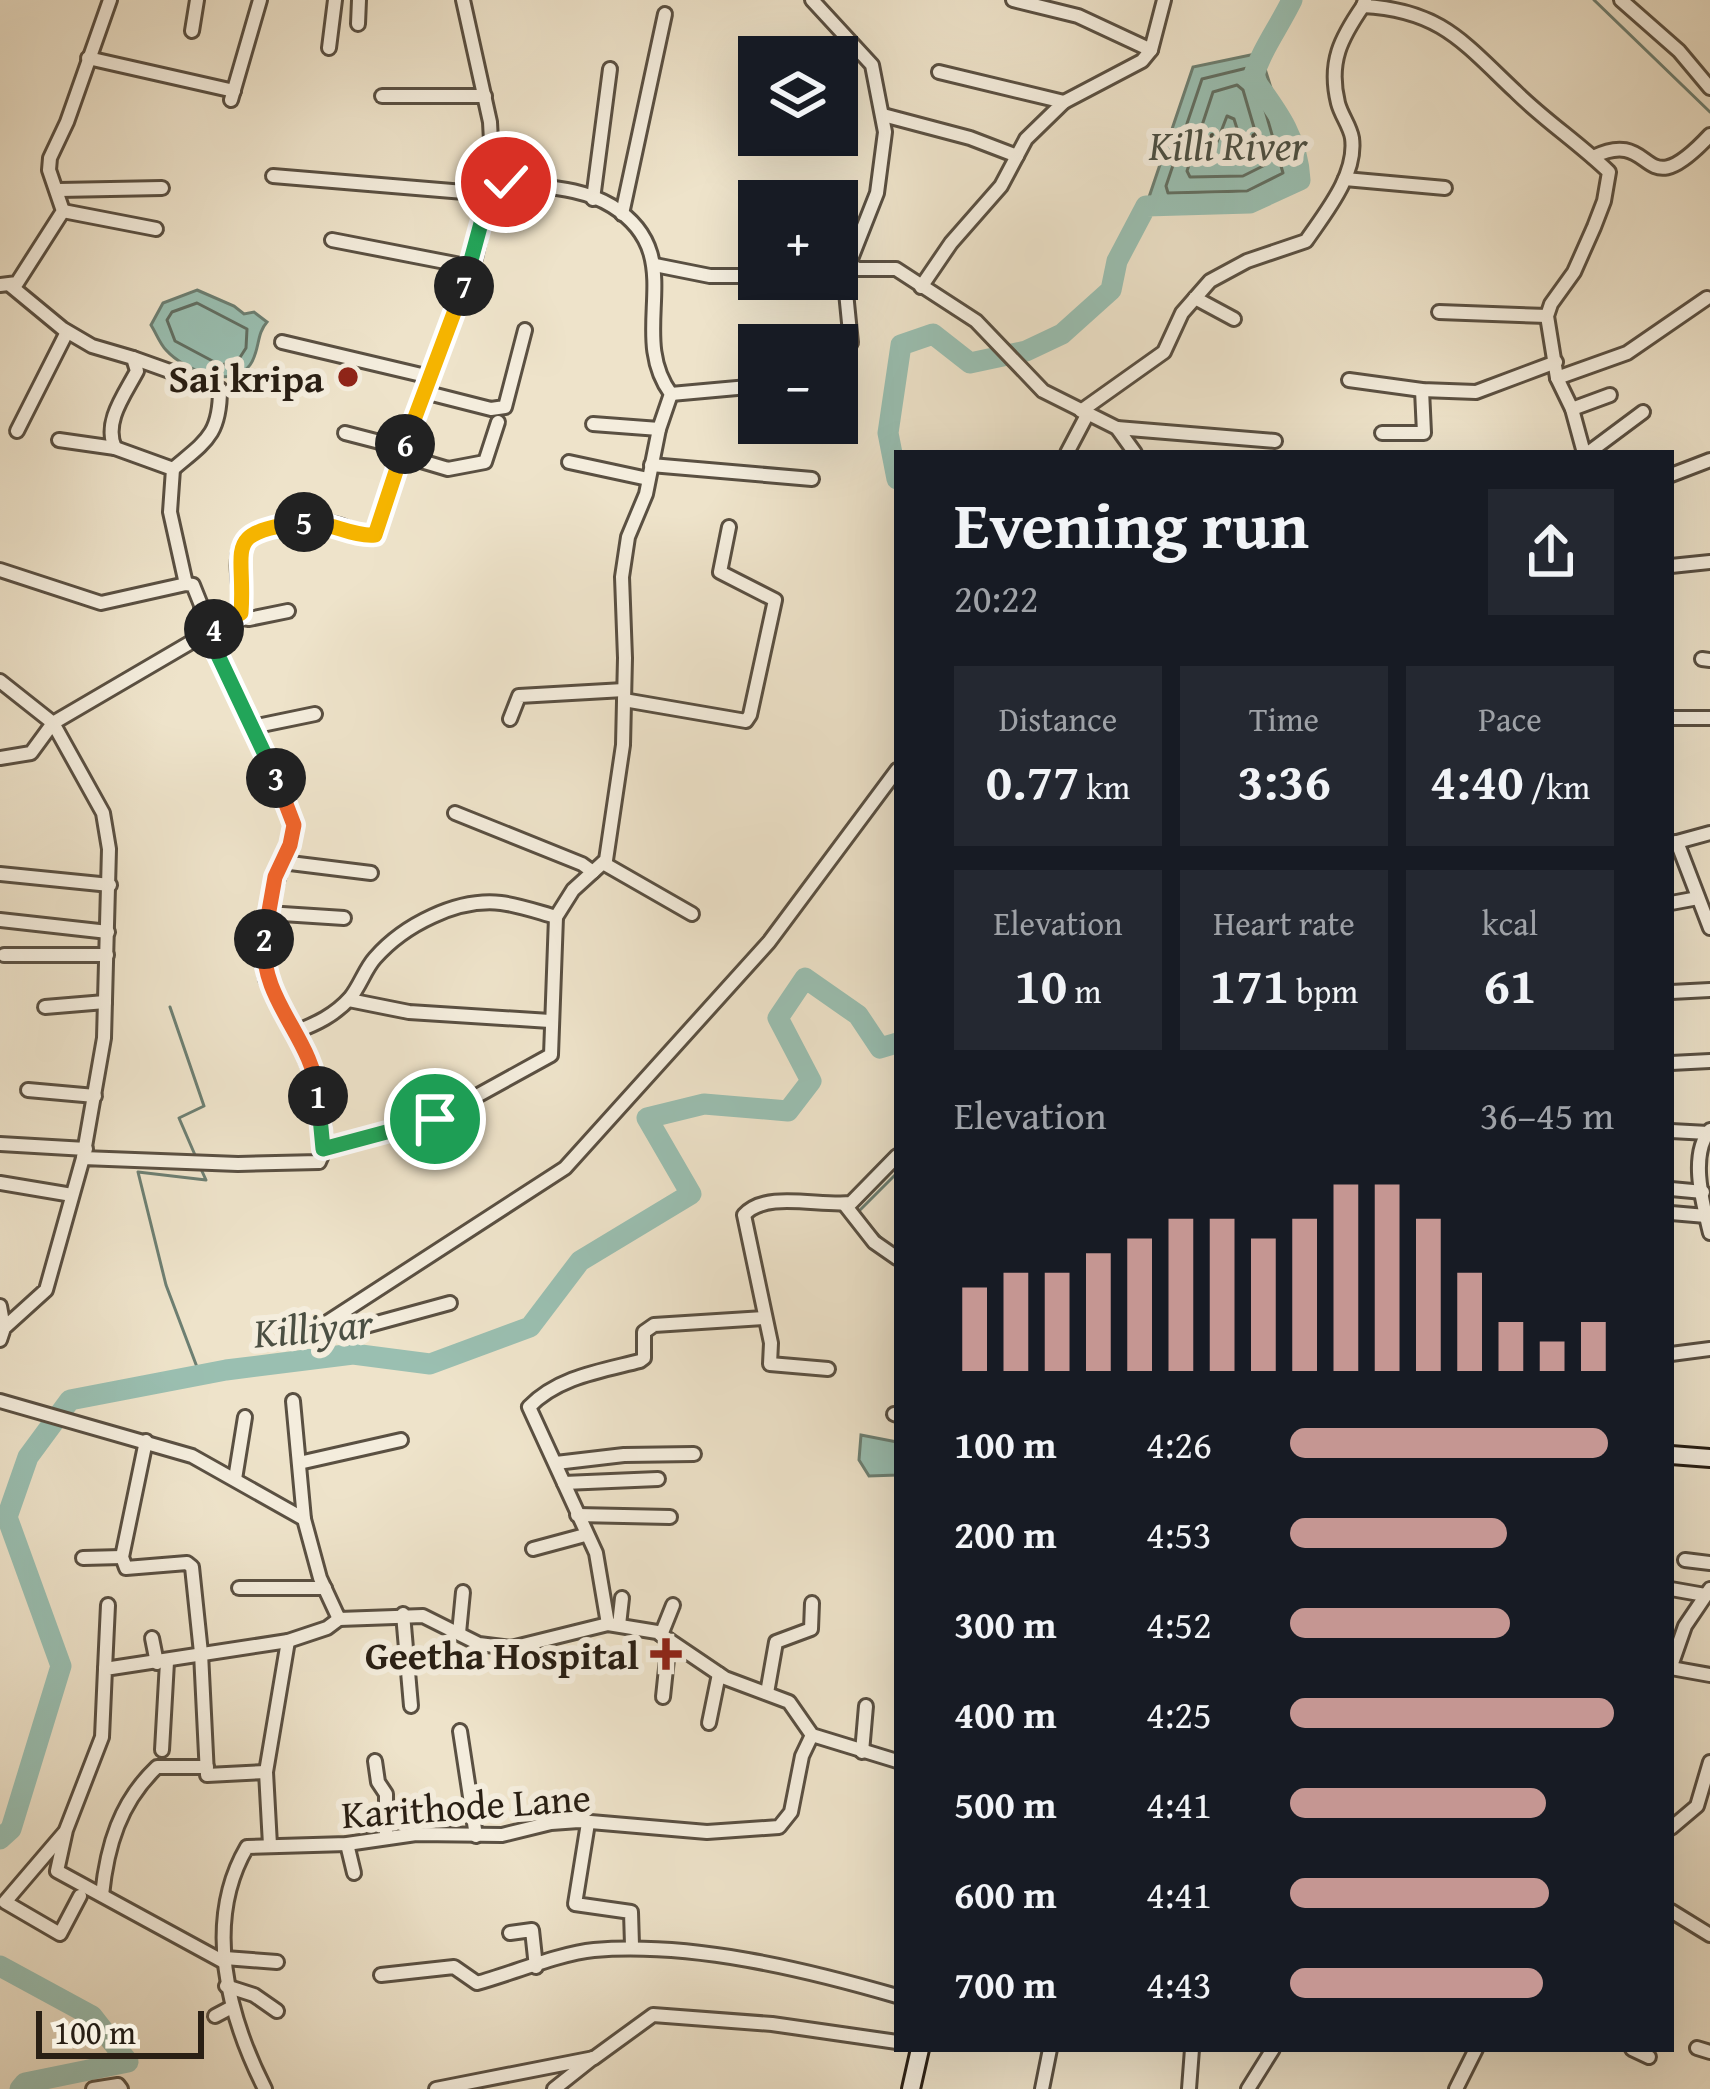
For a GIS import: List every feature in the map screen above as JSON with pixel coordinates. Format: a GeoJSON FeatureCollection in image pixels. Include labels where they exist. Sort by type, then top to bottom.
{"type":"FeatureCollection","features":[{"type":"Feature","properties":{"kind":"main road"},"geometry":{"type":"LineString","coordinates":[[1674,1455],[1710,1458]]}},
{"type":"Feature","properties":{"kind":"main road"},"geometry":{"type":"LineString","coordinates":[[910,2089],[919,2052]]}},
{"type":"Feature","properties":{"kind":"street"},"geometry":{"type":"LineString","coordinates":[[6,286],[19,281],[63,211],[49,170],[50,158],[110,0]]}},
{"type":"Feature","properties":{"kind":"street"},"geometry":{"type":"LineString","coordinates":[[192,32],[196,0]]}},
{"type":"Feature","properties":{"kind":"street"},"geometry":{"type":"LineString","coordinates":[[88,58],[233,96],[260,0]]}},
{"type":"Feature","properties":{"kind":"street"},"geometry":{"type":"LineString","coordinates":[[329,48],[335,0]]}},
{"type":"Feature","properties":{"kind":"street"},"geometry":{"type":"LineString","coordinates":[[358,0],[358,24]]}},
{"type":"Feature","properties":{"kind":"street"},"geometry":{"type":"LineString","coordinates":[[0,758],[31,753],[53,723],[236,617],[242,608],[239,549],[246,538],[270,526],[310,521],[375,535],[471,267],[490,187],[492,136],[463,0]]}},
{"type":"Feature","properties":{"kind":"street"},"geometry":{"type":"LineString","coordinates":[[812,0],[872,64],[883,115],[878,193],[858,235]]}},
{"type":"Feature","properties":{"kind":"street"},"geometry":{"type":"LineString","coordinates":[[1012,0],[1078,16],[1151,50]]}},
{"type":"Feature","properties":{"kind":"street"},"geometry":{"type":"LineString","coordinates":[[921,287],[951,243],[1001,186],[1026,139],[1064,102],[1142,61],[1151,50],[1164,0]]}},
{"type":"Feature","properties":{"kind":"street"},"geometry":{"type":"LineString","coordinates":[[1621,0],[1679,51],[1710,88]]}},
{"type":"Feature","properties":{"kind":"street"},"geometry":{"type":"LineString","coordinates":[[1068,450],[1084,413],[1163,352],[1182,313],[1210,281],[1247,261],[1306,241],[1345,179],[1352,139],[1338,104],[1335,76],[1343,30],[1364,3],[1427,18],[1473,47],[1516,92],[1609,172],[1604,201],[1574,272],[1547,316],[1557,378],[1585,450]]}},
{"type":"Feature","properties":{"kind":"street"},"geometry":{"type":"LineString","coordinates":[[622,214],[665,14]]}},
{"type":"Feature","properties":{"kind":"street"},"geometry":{"type":"LineString","coordinates":[[593,199],[610,69]]}},
{"type":"Feature","properties":{"kind":"street"},"geometry":{"type":"LineString","coordinates":[[939,73],[1064,102]]}},
{"type":"Feature","properties":{"kind":"street"},"geometry":{"type":"LineString","coordinates":[[382,96],[484,96]]}},
{"type":"Feature","properties":{"kind":"street"},"geometry":{"type":"LineString","coordinates":[[883,115],[1017,156]]}},
{"type":"Feature","properties":{"kind":"street"},"geometry":{"type":"LineString","coordinates":[[1593,157],[1619,146],[1652,166],[1671,169],[1710,135]]}},
{"type":"Feature","properties":{"kind":"street"},"geometry":{"type":"LineString","coordinates":[[273,176],[557,187],[622,214],[654,254],[656,374],[671,394]]}},
{"type":"Feature","properties":{"kind":"street"},"geometry":{"type":"LineString","coordinates":[[1345,179],[1445,188]]}},
{"type":"Feature","properties":{"kind":"street"},"geometry":{"type":"LineString","coordinates":[[59,190],[162,188]]}},
{"type":"Feature","properties":{"kind":"street"},"geometry":{"type":"LineString","coordinates":[[63,211],[156,230]]}},
{"type":"Feature","properties":{"kind":"street"},"geometry":{"type":"LineString","coordinates":[[332,240],[471,267]]}},
{"type":"Feature","properties":{"kind":"street"},"geometry":{"type":"LineString","coordinates":[[656,266],[738,276]]}},
{"type":"Feature","properties":{"kind":"street"},"geometry":{"type":"LineString","coordinates":[[858,268],[896,269],[976,320],[1043,391],[1117,428],[1275,441]]}},
{"type":"Feature","properties":{"kind":"street"},"geometry":{"type":"LineString","coordinates":[[6,286],[92,346],[220,389],[220,417],[211,437],[173,469],[170,512],[186,584]]}},
{"type":"Feature","properties":{"kind":"street"},"geometry":{"type":"LineString","coordinates":[[1195,298],[1234,319]]}},
{"type":"Feature","properties":{"kind":"street"},"geometry":{"type":"LineString","coordinates":[[1557,378],[1627,353],[1707,298]]}},
{"type":"Feature","properties":{"kind":"street"},"geometry":{"type":"LineString","coordinates":[[1439,312],[1547,316]]}},
{"type":"Feature","properties":{"kind":"street"},"geometry":{"type":"LineString","coordinates":[[424,392],[491,409],[505,407],[525,330]]}},
{"type":"Feature","properties":{"kind":"street"},"geometry":{"type":"LineString","coordinates":[[17,431],[67,332]]}},
{"type":"Feature","properties":{"kind":"street"},"geometry":{"type":"LineString","coordinates":[[282,342],[430,377]]}},
{"type":"Feature","properties":{"kind":"street"},"geometry":{"type":"LineString","coordinates":[[115,448],[110,436],[116,408],[137,371],[133,358]]}},
{"type":"Feature","properties":{"kind":"street"},"geometry":{"type":"LineString","coordinates":[[1348,380],[1476,392],[1556,362]]}},
{"type":"Feature","properties":{"kind":"street"},"geometry":{"type":"LineString","coordinates":[[671,394],[738,388]]}},
{"type":"Feature","properties":{"kind":"street"},"geometry":{"type":"LineString","coordinates":[[1382,433],[1424,433],[1422,390]]}},
{"type":"Feature","properties":{"kind":"street"},"geometry":{"type":"LineString","coordinates":[[323,1149],[435,1119],[551,1055],[556,917],[573,890],[598,868],[623,745],[622,577],[628,537],[671,394]]}},
{"type":"Feature","properties":{"kind":"street"},"geometry":{"type":"LineString","coordinates":[[1572,409],[1610,394]]}},
{"type":"Feature","properties":{"kind":"street"},"geometry":{"type":"LineString","coordinates":[[1590,450],[1643,412]]}},
{"type":"Feature","properties":{"kind":"street"},"geometry":{"type":"LineString","coordinates":[[346,433],[448,469],[485,462],[498,422]]}},
{"type":"Feature","properties":{"kind":"street"},"geometry":{"type":"LineString","coordinates":[[593,424],[659,429]]}},
{"type":"Feature","properties":{"kind":"street"},"geometry":{"type":"LineString","coordinates":[[1117,428],[1133,450]]}},
{"type":"Feature","properties":{"kind":"street"},"geometry":{"type":"LineString","coordinates":[[59,440],[115,448],[173,469]]}},
{"type":"Feature","properties":{"kind":"street"},"geometry":{"type":"LineString","coordinates":[[1674,474],[1710,460]]}},
{"type":"Feature","properties":{"kind":"street"},"geometry":{"type":"LineString","coordinates":[[569,462],[650,472],[812,479]]}},
{"type":"Feature","properties":{"kind":"street"},"geometry":{"type":"LineString","coordinates":[[510,719],[519,696],[624,695],[746,721],[775,600],[720,572],[729,527]]}},
{"type":"Feature","properties":{"kind":"street"},"geometry":{"type":"LineString","coordinates":[[1674,566],[1710,562]]}},
{"type":"Feature","properties":{"kind":"street"},"geometry":{"type":"LineString","coordinates":[[0,570],[101,603],[186,584],[197,590],[205,634],[294,825],[267,913],[263,958],[266,979],[317,1084],[323,1149],[321,1161],[314,1164],[85,1154],[0,1144]]}},
{"type":"Feature","properties":{"kind":"street"},"geometry":{"type":"LineString","coordinates":[[236,617],[249,619],[288,610]]}},
{"type":"Feature","properties":{"kind":"street"},"geometry":{"type":"LineString","coordinates":[[0,681],[53,723],[103,813],[110,885],[105,1002],[85,1154],[46,1290],[2,1334]]}},
{"type":"Feature","properties":{"kind":"street"},"geometry":{"type":"LineString","coordinates":[[252,727],[316,714]]}},
{"type":"Feature","properties":{"kind":"street"},"geometry":{"type":"LineString","coordinates":[[1674,718],[1710,718]]}},
{"type":"Feature","properties":{"kind":"street"},"geometry":{"type":"LineString","coordinates":[[451,1303],[352,1330],[326,1323],[565,1168],[769,942],[894,774]]}},
{"type":"Feature","properties":{"kind":"street"},"geometry":{"type":"LineString","coordinates":[[455,813],[598,868],[692,914]]}},
{"type":"Feature","properties":{"kind":"street"},"geometry":{"type":"LineString","coordinates":[[1709,923],[1674,842],[1710,833]]}},
{"type":"Feature","properties":{"kind":"street"},"geometry":{"type":"LineString","coordinates":[[282,862],[371,873]]}},
{"type":"Feature","properties":{"kind":"street"},"geometry":{"type":"LineString","coordinates":[[0,874],[110,885]]}},
{"type":"Feature","properties":{"kind":"street"},"geometry":{"type":"LineString","coordinates":[[1674,902],[1698,898]]}},
{"type":"Feature","properties":{"kind":"street"},"geometry":{"type":"LineString","coordinates":[[295,1032],[320,1022],[349,1000],[374,959],[391,944],[454,908],[505,903],[556,917]]}},
{"type":"Feature","properties":{"kind":"street"},"geometry":{"type":"LineString","coordinates":[[267,913],[344,918]]}},
{"type":"Feature","properties":{"kind":"street"},"geometry":{"type":"LineString","coordinates":[[0,920],[108,932]]}},
{"type":"Feature","properties":{"kind":"street"},"geometry":{"type":"LineString","coordinates":[[4,955],[107,955]]}},
{"type":"Feature","properties":{"kind":"street"},"geometry":{"type":"LineString","coordinates":[[1674,992],[1710,990]]}},
{"type":"Feature","properties":{"kind":"street"},"geometry":{"type":"LineString","coordinates":[[349,1000],[409,1012],[550,1021]]}},
{"type":"Feature","properties":{"kind":"street"},"geometry":{"type":"LineString","coordinates":[[45,1007],[105,1002]]}},
{"type":"Feature","properties":{"kind":"street"},"geometry":{"type":"LineString","coordinates":[[1674,1064],[1710,1061]]}},
{"type":"Feature","properties":{"kind":"street"},"geometry":{"type":"LineString","coordinates":[[28,1090],[94,1096]]}},
{"type":"Feature","properties":{"kind":"street"},"geometry":{"type":"LineString","coordinates":[[1674,1131],[1709,1132]]}},
{"type":"Feature","properties":{"kind":"street"},"geometry":{"type":"LineString","coordinates":[[1709,1132],[1701,1141],[1710,1233]]}},
{"type":"Feature","properties":{"kind":"street"},"geometry":{"type":"LineString","coordinates":[[828,1369],[770,1364],[743,1222],[746,1211],[768,1203],[845,1205],[894,1159]]}},
{"type":"Feature","properties":{"kind":"street"},"geometry":{"type":"LineString","coordinates":[[0,1183],[72,1195]]}},
{"type":"Feature","properties":{"kind":"street"},"geometry":{"type":"LineString","coordinates":[[1674,1189],[1705,1189]]}},
{"type":"Feature","properties":{"kind":"street"},"geometry":{"type":"LineString","coordinates":[[845,1205],[874,1242],[894,1256]]}},
{"type":"Feature","properties":{"kind":"street"},"geometry":{"type":"LineString","coordinates":[[1674,1213],[1706,1216]]}},
{"type":"Feature","properties":{"kind":"street"},"geometry":{"type":"LineString","coordinates":[[0,1306],[2,1334]]}},
{"type":"Feature","properties":{"kind":"street"},"geometry":{"type":"LineString","coordinates":[[614,1625],[596,1552],[529,1407],[549,1390],[600,1369],[640,1361],[644,1332],[654,1325],[764,1318]]}},
{"type":"Feature","properties":{"kind":"street"},"geometry":{"type":"LineString","coordinates":[[1674,1354],[1710,1349]]}},
{"type":"Feature","properties":{"kind":"street"},"geometry":{"type":"LineString","coordinates":[[0,1401],[192,1456],[304,1519]]}},
{"type":"Feature","properties":{"kind":"street"},"geometry":{"type":"LineString","coordinates":[[293,1401],[304,1519],[339,1619]]}},
{"type":"Feature","properties":{"kind":"street"},"geometry":{"type":"LineString","coordinates":[[235,1479],[245,1417]]}},
{"type":"Feature","properties":{"kind":"street"},"geometry":{"type":"LineString","coordinates":[[299,1463],[400,1440]]}},
{"type":"Feature","properties":{"kind":"street"},"geometry":{"type":"LineString","coordinates":[[146,1441],[122,1556],[126,1568],[187,1563],[192,1568],[207,1775],[266,1772]]}},
{"type":"Feature","properties":{"kind":"street"},"geometry":{"type":"LineString","coordinates":[[556,1463],[694,1454]]}},
{"type":"Feature","properties":{"kind":"street"},"geometry":{"type":"LineString","coordinates":[[564,1483],[658,1479]]}},
{"type":"Feature","properties":{"kind":"street"},"geometry":{"type":"LineString","coordinates":[[577,1516],[670,1517]]}},
{"type":"Feature","properties":{"kind":"street"},"geometry":{"type":"LineString","coordinates":[[533,1550],[585,1535]]}},
{"type":"Feature","properties":{"kind":"street"},"geometry":{"type":"LineString","coordinates":[[83,1558],[122,1556]]}},
{"type":"Feature","properties":{"kind":"street"},"geometry":{"type":"LineString","coordinates":[[1685,1559],[1710,1563]]}},
{"type":"Feature","properties":{"kind":"street"},"geometry":{"type":"LineString","coordinates":[[239,1588],[325,1588]]}},
{"type":"Feature","properties":{"kind":"street"},"geometry":{"type":"LineString","coordinates":[[1674,1589],[1708,1592],[1685,1626],[1674,1658]]}},
{"type":"Feature","properties":{"kind":"street"},"geometry":{"type":"LineString","coordinates":[[459,1633],[464,1592]]}},
{"type":"Feature","properties":{"kind":"street"},"geometry":{"type":"LineString","coordinates":[[614,1625],[622,1598]]}},
{"type":"Feature","properties":{"kind":"street"},"geometry":{"type":"LineString","coordinates":[[767,1693],[776,1642],[811,1629],[812,1603]]}},
{"type":"Feature","properties":{"kind":"street"},"geometry":{"type":"LineString","coordinates":[[108,1605],[102,1737],[66,1830],[57,1871],[225,1960],[277,1962]]}},
{"type":"Feature","properties":{"kind":"street"},"geometry":{"type":"LineString","coordinates":[[663,1697],[665,1638],[673,1605]]}},
{"type":"Feature","properties":{"kind":"street"},"geometry":{"type":"LineString","coordinates":[[403,1614],[411,1706]]}},
{"type":"Feature","properties":{"kind":"street"},"geometry":{"type":"LineString","coordinates":[[105,1669],[288,1641],[339,1619],[423,1616],[479,1644],[511,1648],[614,1625],[665,1638],[719,1674],[789,1702],[812,1735],[894,1760]]}},
{"type":"Feature","properties":{"kind":"street"},"geometry":{"type":"LineString","coordinates":[[152,1638],[162,1663],[162,1750]]}},
{"type":"Feature","properties":{"kind":"street"},"geometry":{"type":"LineString","coordinates":[[265,2089],[243,2047],[226,1987],[225,1960],[230,1875],[247,1847],[270,1845],[266,1772],[288,1641]]}},
{"type":"Feature","properties":{"kind":"street"},"geometry":{"type":"LineString","coordinates":[[1674,1668],[1710,1676]]}},
{"type":"Feature","properties":{"kind":"street"},"geometry":{"type":"LineString","coordinates":[[709,1723],[719,1674]]}},
{"type":"Feature","properties":{"kind":"street"},"geometry":{"type":"LineString","coordinates":[[862,1752],[866,1706]]}},
{"type":"Feature","properties":{"kind":"street"},"geometry":{"type":"LineString","coordinates":[[460,1731],[476,1836]]}},
{"type":"Feature","properties":{"kind":"street","name":"Karithode Lane"},"geometry":{"type":"LineString","coordinates":[[270,1845],[346,1844],[416,1834],[502,1834],[551,1823],[707,1832],[779,1827],[791,1812],[802,1756],[812,1735]]}},
{"type":"Feature","properties":{"kind":"street"},"geometry":{"type":"LineString","coordinates":[[375,1761],[378,1782],[386,1794],[386,1838]]}},
{"type":"Feature","properties":{"kind":"street"},"geometry":{"type":"LineString","coordinates":[[1674,1825],[1697,1806],[1710,1762]]}},
{"type":"Feature","properties":{"kind":"street"},"geometry":{"type":"LineString","coordinates":[[103,1895],[110,1841],[139,1784],[157,1767],[206,1767]]}},
{"type":"Feature","properties":{"kind":"street"},"geometry":{"type":"LineString","coordinates":[[588,1823],[575,1904],[631,1912],[632,1946]]}},
{"type":"Feature","properties":{"kind":"street"},"geometry":{"type":"LineString","coordinates":[[66,1830],[5,1902],[60,1934],[80,1896]]}},
{"type":"Feature","properties":{"kind":"street"},"geometry":{"type":"LineString","coordinates":[[346,1844],[353,1873]]}},
{"type":"Feature","properties":{"kind":"street"},"geometry":{"type":"LineString","coordinates":[[1674,1913],[1710,1935]]}},
{"type":"Feature","properties":{"kind":"street"},"geometry":{"type":"LineString","coordinates":[[510,1933],[532,1930],[536,1966]]}},
{"type":"Feature","properties":{"kind":"street"},"geometry":{"type":"LineString","coordinates":[[381,1975],[454,1966],[477,1983],[591,1950],[692,1953],[808,1970],[894,1995]]}},
{"type":"Feature","properties":{"kind":"street"},"geometry":{"type":"LineString","coordinates":[[226,1987],[254,1994],[277,2011]]}},
{"type":"Feature","properties":{"kind":"street"},"geometry":{"type":"LineString","coordinates":[[215,2017],[232,2007]]}},
{"type":"Feature","properties":{"kind":"street"},"geometry":{"type":"LineString","coordinates":[[554,2089],[653,2015],[772,2024],[894,2042]]}},
{"type":"Feature","properties":{"kind":"street"},"geometry":{"type":"LineString","coordinates":[[1042,2089],[1049,2052]]}},
{"type":"Feature","properties":{"kind":"street"},"geometry":{"type":"LineString","coordinates":[[1189,2089],[1192,2052]]}},
{"type":"Feature","properties":{"kind":"street"},"geometry":{"type":"LineString","coordinates":[[1249,2089],[1271,2052]]}},
{"type":"Feature","properties":{"kind":"street"},"geometry":{"type":"LineString","coordinates":[[1456,2089],[1474,2052]]}},
{"type":"Feature","properties":{"kind":"street"},"geometry":{"type":"LineString","coordinates":[[1639,2052],[1649,2056]]}},
{"type":"Feature","properties":{"kind":"street"},"geometry":{"type":"LineString","coordinates":[[436,2089],[593,2058]]}},
{"type":"Feature","properties":{"kind":"street"},"geometry":{"type":"LineString","coordinates":[[93,2089],[118,2085],[121,2089]]}},
{"type":"Feature","properties":{"kind":"water","name":"Killi River"},"geometry":{"type":"Polygon","coordinates":[[[1260,53],[1300,180],[1250,203],[1146,206],[1193,67],[1260,53]]]}},
{"type":"Feature","properties":{"kind":"water"},"geometry":{"type":"Polygon","coordinates":[[[197,290],[244,314],[254,312],[267,322],[253,360],[242,372],[220,377],[196,370],[174,357],[158,338],[151,325],[163,303],[197,290]]]}},
{"type":"Feature","properties":{"kind":"water"},"geometry":{"type":"Polygon","coordinates":[[[861,1435],[894,1441],[894,1475],[869,1476],[859,1460],[861,1435]]]}},
{"type":"Feature","properties":{"kind":"waterway","name":"Killiyar"},"geometry":{"type":"LineString","coordinates":[[894,464],[888,433],[901,345],[933,334],[970,363],[1026,351],[1062,334],[1111,290],[1117,261],[1146,206],[1250,203],[1300,180],[1291,138],[1253,78],[1292,0]]}},
{"type":"Feature","properties":{"kind":"waterway"},"geometry":{"type":"LineString","coordinates":[[1594,0],[1710,112]]}},
{"type":"Feature","properties":{"kind":"waterway","name":"Killiyar"},"geometry":{"type":"LineString","coordinates":[[0,1839],[11,1829],[61,1666],[7,1517],[28,1457],[70,1400],[226,1370],[353,1354],[430,1364],[530,1327],[580,1261],[691,1194],[647,1118],[704,1104],[788,1111],[811,1081],[778,1018],[805,978],[858,1015],[880,1048],[894,1044]]}},
{"type":"Feature","properties":{"kind":"waterway"},"geometry":{"type":"LineString","coordinates":[[170,1007],[204,1106],[179,1118],[195,1155]]}},
{"type":"Feature","properties":{"kind":"waterway"},"geometry":{"type":"LineString","coordinates":[[200,1375],[166,1285],[138,1172],[206,1180],[201,1169]]}},
{"type":"Feature","properties":{"kind":"waterway"},"geometry":{"type":"LineString","coordinates":[[857,1213],[894,1176]]}},
{"type":"Feature","properties":{"kind":"waterway"},"geometry":{"type":"LineString","coordinates":[[864,1220],[886,1243]]}},
{"type":"Feature","properties":{"kind":"waterway","name":"Killiyar"},"geometry":{"type":"LineString","coordinates":[[0,1966],[92,2016],[128,2062],[25,2083],[20,2089]]}},
{"type":"Feature","properties":{"kind":"place","name":"Sai kripa"},"geometry":{"type":"Point","coordinates":[348,377]}},
{"type":"Feature","properties":{"kind":"place","name":"Geetha Hospital"},"geometry":{"type":"Point","coordinates":[666,1654]}},
{"type":"Feature","properties":{"kind":"route"},"geometry":{"type":"LineString","coordinates":[[435,1119],[323,1149],[317,1084],[266,979],[263,958],[275,877],[294,825],[207,632],[241,613],[239,549],[246,538],[270,526],[310,521],[375,535],[475,258],[493,179],[506,182]]}}]}
